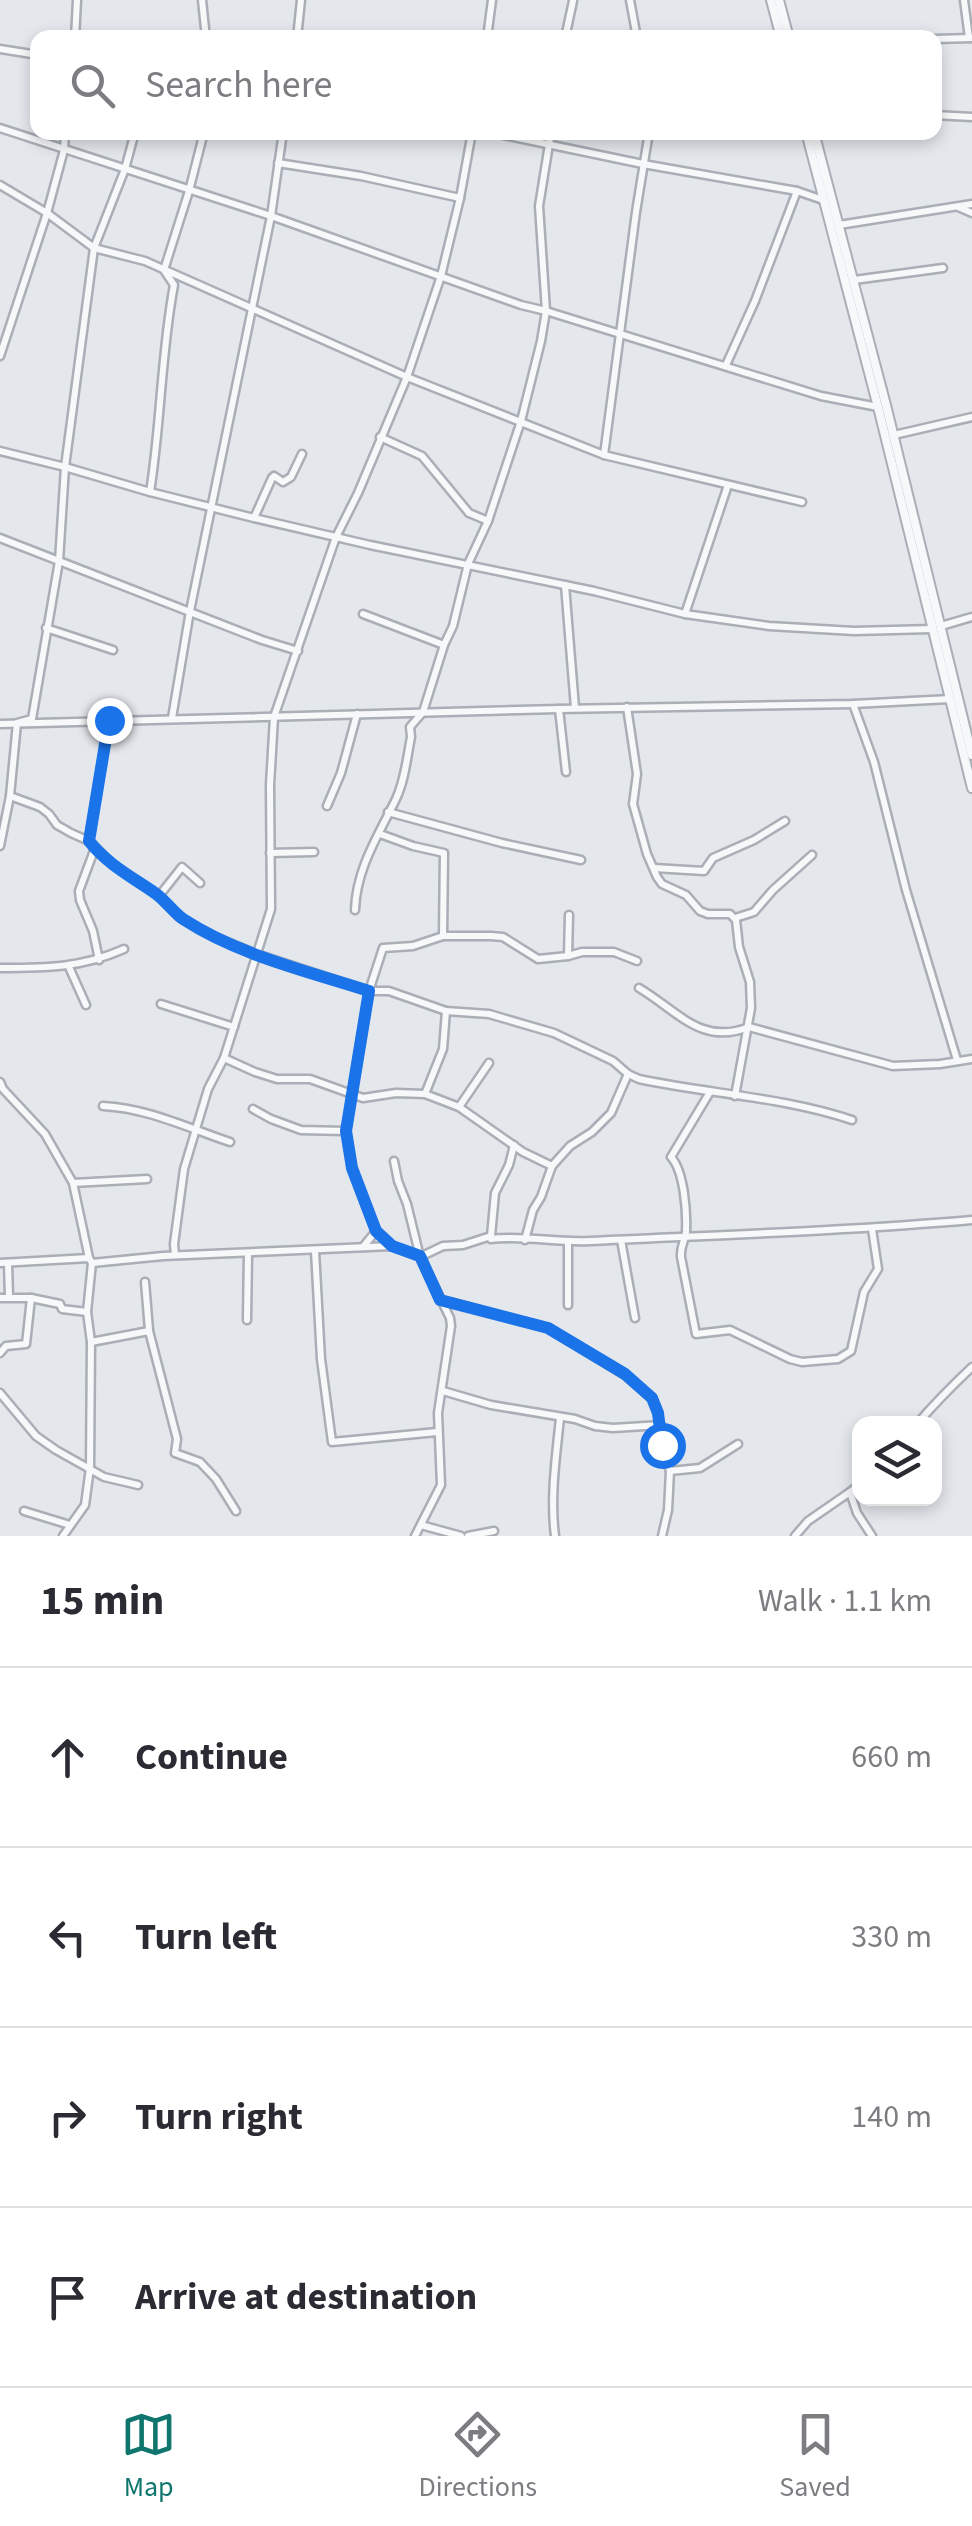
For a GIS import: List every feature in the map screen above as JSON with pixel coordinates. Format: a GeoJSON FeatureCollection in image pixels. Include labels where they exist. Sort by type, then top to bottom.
{"type":"FeatureCollection","features":[{"type":"Feature","properties":{"kind":"street"},"geometry":{"type":"LineString","coordinates":[[76,30],[78,0]]}},
{"type":"Feature","properties":{"kind":"street"},"geometry":{"type":"LineString","coordinates":[[202,0],[205,30]]}},
{"type":"Feature","properties":{"kind":"street"},"geometry":{"type":"LineString","coordinates":[[298,30],[301,0]]}},
{"type":"Feature","properties":{"kind":"street"},"geometry":{"type":"LineString","coordinates":[[487,30],[492,0]]}},
{"type":"Feature","properties":{"kind":"street"},"geometry":{"type":"LineString","coordinates":[[630,0],[636,30]]}},
{"type":"Feature","properties":{"kind":"street"},"geometry":{"type":"LineString","coordinates":[[771,0],[782,30]]}},
{"type":"Feature","properties":{"kind":"street"},"geometry":{"type":"LineString","coordinates":[[779,0],[784,30]]}},
{"type":"Feature","properties":{"kind":"street"},"geometry":{"type":"LineString","coordinates":[[942,39],[971,38],[964,0]]}},
{"type":"Feature","properties":{"kind":"street"},"geometry":{"type":"LineString","coordinates":[[566,30],[573,2]]}},
{"type":"Feature","properties":{"kind":"street"},"geometry":{"type":"LineString","coordinates":[[0,49],[30,54]]}},
{"type":"Feature","properties":{"kind":"street"},"geometry":{"type":"LineString","coordinates":[[942,115],[972,117]]}},
{"type":"Feature","properties":{"kind":"street"},"geometry":{"type":"LineString","coordinates":[[0,128],[30,138]]}},
{"type":"Feature","properties":{"kind":"street"},"geometry":{"type":"LineString","coordinates":[[35,140],[271,216],[521,305],[822,396],[878,407]]}},
{"type":"Feature","properties":{"kind":"street"},"geometry":{"type":"LineString","coordinates":[[0,356],[47,213],[65,140]]}},
{"type":"Feature","properties":{"kind":"street"},"geometry":{"type":"LineString","coordinates":[[17,724],[32,719],[59,561],[65,466],[94,248],[133,140]]}},
{"type":"Feature","properties":{"kind":"street"},"geometry":{"type":"LineString","coordinates":[[150,492],[174,286],[164,270],[202,140]]}},
{"type":"Feature","properties":{"kind":"street"},"geometry":{"type":"LineString","coordinates":[[172,718],[271,216],[281,140]]}},
{"type":"Feature","properties":{"kind":"street"},"geometry":{"type":"LineString","coordinates":[[176,1255],[174,1244],[184,1169],[271,908],[274,717],[336,538],[407,377],[441,276],[471,140]]}},
{"type":"Feature","properties":{"kind":"street"},"geometry":{"type":"LineString","coordinates":[[523,140],[797,191],[824,200]]}},
{"type":"Feature","properties":{"kind":"street"},"geometry":{"type":"LineString","coordinates":[[355,910],[361,871],[396,798],[406,767],[410,727],[423,712],[453,626],[468,564],[488,521],[521,421],[546,310],[540,206],[550,140]]}},
{"type":"Feature","properties":{"kind":"street"},"geometry":{"type":"LineString","coordinates":[[604,455],[648,140]]}},
{"type":"Feature","properties":{"kind":"street"},"geometry":{"type":"LineString","coordinates":[[808,140],[928,589]]}},
{"type":"Feature","properties":{"kind":"street"},"geometry":{"type":"LineString","coordinates":[[816,140],[894,436],[972,788]]}},
{"type":"Feature","properties":{"kind":"street"},"geometry":{"type":"LineString","coordinates":[[278,163],[460,198]]}},
{"type":"Feature","properties":{"kind":"street"},"geometry":{"type":"LineString","coordinates":[[806,193],[819,182]]}},
{"type":"Feature","properties":{"kind":"street"},"geometry":{"type":"LineString","coordinates":[[0,185],[94,248],[146,261],[407,377],[604,455],[802,502]]}},
{"type":"Feature","properties":{"kind":"street"},"geometry":{"type":"LineString","coordinates":[[726,365],[797,191]]}},
{"type":"Feature","properties":{"kind":"street"},"geometry":{"type":"LineString","coordinates":[[839,225],[972,204]]}},
{"type":"Feature","properties":{"kind":"street"},"geometry":{"type":"LineString","coordinates":[[957,206],[972,213]]}},
{"type":"Feature","properties":{"kind":"street"},"geometry":{"type":"LineString","coordinates":[[854,280],[943,268]]}},
{"type":"Feature","properties":{"kind":"street"},"geometry":{"type":"LineString","coordinates":[[894,436],[972,417]]}},
{"type":"Feature","properties":{"kind":"street"},"geometry":{"type":"LineString","coordinates":[[380,436],[422,456],[469,512],[488,521]]}},
{"type":"Feature","properties":{"kind":"street"},"geometry":{"type":"LineString","coordinates":[[0,452],[336,538],[685,614],[769,626],[854,631],[936,628],[972,617]]}},
{"type":"Feature","properties":{"kind":"street"},"geometry":{"type":"LineString","coordinates":[[254,518],[272,478],[283,482],[290,477],[302,454]]}},
{"type":"Feature","properties":{"kind":"street"},"geometry":{"type":"LineString","coordinates":[[685,614],[728,485]]}},
{"type":"Feature","properties":{"kind":"street"},"geometry":{"type":"LineString","coordinates":[[0,538],[298,651]]}},
{"type":"Feature","properties":{"kind":"street"},"geometry":{"type":"LineString","coordinates":[[565,585],[574,708]]}},
{"type":"Feature","properties":{"kind":"street"},"geometry":{"type":"LineString","coordinates":[[362,614],[444,645]]}},
{"type":"Feature","properties":{"kind":"street"},"geometry":{"type":"LineString","coordinates":[[46,628],[113,650]]}},
{"type":"Feature","properties":{"kind":"street"},"geometry":{"type":"LineString","coordinates":[[936,628],[972,755]]}},
{"type":"Feature","properties":{"kind":"street"},"geometry":{"type":"LineString","coordinates":[[0,724],[950,700]]}},
{"type":"Feature","properties":{"kind":"street"},"geometry":{"type":"LineString","coordinates":[[854,704],[874,762],[906,890],[957,1060]]}},
{"type":"Feature","properties":{"kind":"street"},"geometry":{"type":"LineString","coordinates":[[627,707],[637,774],[633,804],[652,868],[662,884],[686,895],[700,911],[735,918],[750,982],[751,1008],[735,1096]]}},
{"type":"Feature","properties":{"kind":"street"},"geometry":{"type":"LineString","coordinates":[[559,709],[566,772]]}},
{"type":"Feature","properties":{"kind":"street"},"geometry":{"type":"LineString","coordinates":[[326,806],[341,773],[357,714]]}},
{"type":"Feature","properties":{"kind":"street"},"geometry":{"type":"LineString","coordinates":[[99,960],[79,891],[92,844],[109,720]]}},
{"type":"Feature","properties":{"kind":"street"},"geometry":{"type":"LineString","coordinates":[[0,846],[10,796],[17,724]]}},
{"type":"Feature","properties":{"kind":"street"},"geometry":{"type":"LineString","coordinates":[[10,796],[40,807],[70,834],[92,844],[180,917],[256,954],[369,991],[389,991],[446,1011],[489,1014],[554,1033],[613,1061],[639,1079],[813,1109],[852,1120]]}},
{"type":"Feature","properties":{"kind":"street"},"geometry":{"type":"LineString","coordinates":[[388,812],[502,844],[581,860]]}},
{"type":"Feature","properties":{"kind":"street"},"geometry":{"type":"LineString","coordinates":[[652,868],[705,871],[713,858],[785,821]]}},
{"type":"Feature","properties":{"kind":"street"},"geometry":{"type":"LineString","coordinates":[[380,834],[444,853],[443,936]]}},
{"type":"Feature","properties":{"kind":"street"},"geometry":{"type":"LineString","coordinates":[[270,854],[314,852]]}},
{"type":"Feature","properties":{"kind":"street"},"geometry":{"type":"LineString","coordinates":[[735,918],[754,912],[812,855]]}},
{"type":"Feature","properties":{"kind":"street"},"geometry":{"type":"LineString","coordinates":[[159,896],[182,867],[200,883]]}},
{"type":"Feature","properties":{"kind":"street"},"geometry":{"type":"LineString","coordinates":[[568,956],[569,915]]}},
{"type":"Feature","properties":{"kind":"street"},"geometry":{"type":"LineString","coordinates":[[392,1246],[376,1231],[352,1168],[346,1131],[369,991],[383,948],[413,946],[443,936],[503,937],[538,959],[614,952],[638,961]]}},
{"type":"Feature","properties":{"kind":"street"},"geometry":{"type":"LineString","coordinates":[[0,968],[69,966],[99,960],[124,949]]}},
{"type":"Feature","properties":{"kind":"street"},"geometry":{"type":"LineString","coordinates":[[69,966],[86,1005]]}},
{"type":"Feature","properties":{"kind":"street"},"geometry":{"type":"LineString","coordinates":[[639,988],[712,1034],[749,1027],[893,1066],[972,1059]]}},
{"type":"Feature","properties":{"kind":"street"},"geometry":{"type":"LineString","coordinates":[[161,1004],[234,1027]]}},
{"type":"Feature","properties":{"kind":"street"},"geometry":{"type":"LineString","coordinates":[[424,1094],[443,1049],[446,1011]]}},
{"type":"Feature","properties":{"kind":"street"},"geometry":{"type":"LineString","coordinates":[[224,1058],[255,1072],[277,1078],[310,1079],[371,1099],[396,1093],[424,1094],[459,1107],[552,1166]]}},
{"type":"Feature","properties":{"kind":"street"},"geometry":{"type":"LineString","coordinates":[[459,1107],[488,1063]]}},
{"type":"Feature","properties":{"kind":"street"},"geometry":{"type":"LineString","coordinates":[[525,1240],[552,1166],[611,1113],[628,1074]]}},
{"type":"Feature","properties":{"kind":"street"},"geometry":{"type":"LineString","coordinates":[[0,1082],[2,1089],[45,1134],[72,1183],[90,1261],[86,1312],[92,1342],[90,1468],[85,1505],[62,1536]]}},
{"type":"Feature","properties":{"kind":"street"},"geometry":{"type":"LineString","coordinates":[[710,1092],[671,1156],[679,1166],[686,1236],[680,1247],[696,1334],[730,1330],[802,1362],[831,1360],[852,1351],[864,1292],[878,1270],[872,1229]]}},
{"type":"Feature","properties":{"kind":"street"},"geometry":{"type":"LineString","coordinates":[[102,1106],[136,1110],[230,1142]]}},
{"type":"Feature","properties":{"kind":"street"},"geometry":{"type":"LineString","coordinates":[[253,1108],[300,1130],[346,1131]]}},
{"type":"Feature","properties":{"kind":"street"},"geometry":{"type":"LineString","coordinates":[[491,1236],[496,1194],[514,1145]]}},
{"type":"Feature","properties":{"kind":"street"},"geometry":{"type":"LineString","coordinates":[[394,1161],[420,1256],[451,1326],[438,1413],[442,1485],[415,1536]]}},
{"type":"Feature","properties":{"kind":"street"},"geometry":{"type":"LineString","coordinates":[[72,1183],[147,1179]]}},
{"type":"Feature","properties":{"kind":"street"},"geometry":{"type":"LineString","coordinates":[[491,1236],[568,1242],[872,1229],[972,1220]]}},
{"type":"Feature","properties":{"kind":"street"},"geometry":{"type":"LineString","coordinates":[[363,1247],[376,1231]]}},
{"type":"Feature","properties":{"kind":"street"},"geometry":{"type":"LineString","coordinates":[[86,1312],[62,1309],[60,1304],[31,1298],[4,1297],[4,1263],[392,1246],[420,1256],[444,1246],[491,1236]]}},
{"type":"Feature","properties":{"kind":"street"},"geometry":{"type":"LineString","coordinates":[[621,1240],[635,1318]]}},
{"type":"Feature","properties":{"kind":"street"},"geometry":{"type":"LineString","coordinates":[[568,1242],[568,1305]]}},
{"type":"Feature","properties":{"kind":"street"},"geometry":{"type":"LineString","coordinates":[[162,1256],[174,1244]]}},
{"type":"Feature","properties":{"kind":"street"},"geometry":{"type":"LineString","coordinates":[[315,1250],[321,1359],[332,1442],[437,1432]]}},
{"type":"Feature","properties":{"kind":"street"},"geometry":{"type":"LineString","coordinates":[[247,1320],[248,1253]]}},
{"type":"Feature","properties":{"kind":"street"},"geometry":{"type":"LineString","coordinates":[[145,1282],[150,1331],[177,1439],[174,1453],[200,1462],[236,1510]]}},
{"type":"Feature","properties":{"kind":"street"},"geometry":{"type":"LineString","coordinates":[[0,1353],[6,1346],[26,1344],[31,1298]]}},
{"type":"Feature","properties":{"kind":"street"},"geometry":{"type":"LineString","coordinates":[[440,1300],[558,1332],[625,1374],[652,1398],[670,1471],[662,1536]]}},
{"type":"Feature","properties":{"kind":"street"},"geometry":{"type":"LineString","coordinates":[[92,1342],[150,1331]]}},
{"type":"Feature","properties":{"kind":"street"},"geometry":{"type":"LineString","coordinates":[[924,1416],[972,1366]]}},
{"type":"Feature","properties":{"kind":"street"},"geometry":{"type":"LineString","coordinates":[[443,1391],[595,1426],[660,1425]]}},
{"type":"Feature","properties":{"kind":"street"},"geometry":{"type":"LineString","coordinates":[[0,1393],[36,1436],[56,1450],[104,1477],[138,1486]]}},
{"type":"Feature","properties":{"kind":"street"},"geometry":{"type":"LineString","coordinates":[[555,1536],[553,1486],[560,1418]]}},
{"type":"Feature","properties":{"kind":"street"},"geometry":{"type":"LineString","coordinates":[[670,1471],[700,1468],[738,1444]]}},
{"type":"Feature","properties":{"kind":"street"},"geometry":{"type":"LineString","coordinates":[[795,1536],[808,1521],[850,1492],[857,1513],[872,1536]]}},
{"type":"Feature","properties":{"kind":"street"},"geometry":{"type":"LineString","coordinates":[[24,1511],[70,1525]]}},
{"type":"Feature","properties":{"kind":"street"},"geometry":{"type":"LineString","coordinates":[[421,1525],[460,1536]]}},
{"type":"Feature","properties":{"kind":"street"},"geometry":{"type":"LineString","coordinates":[[468,1536],[494,1530]]}},
{"type":"Feature","properties":{"kind":"route"},"geometry":{"type":"LineString","coordinates":[[109,720],[89,841],[94,848],[159,896],[180,917],[213,936],[369,991],[346,1131],[352,1168],[376,1231],[392,1246],[420,1256],[440,1300],[548,1328],[625,1374],[652,1398],[662,1445]]}}]}
